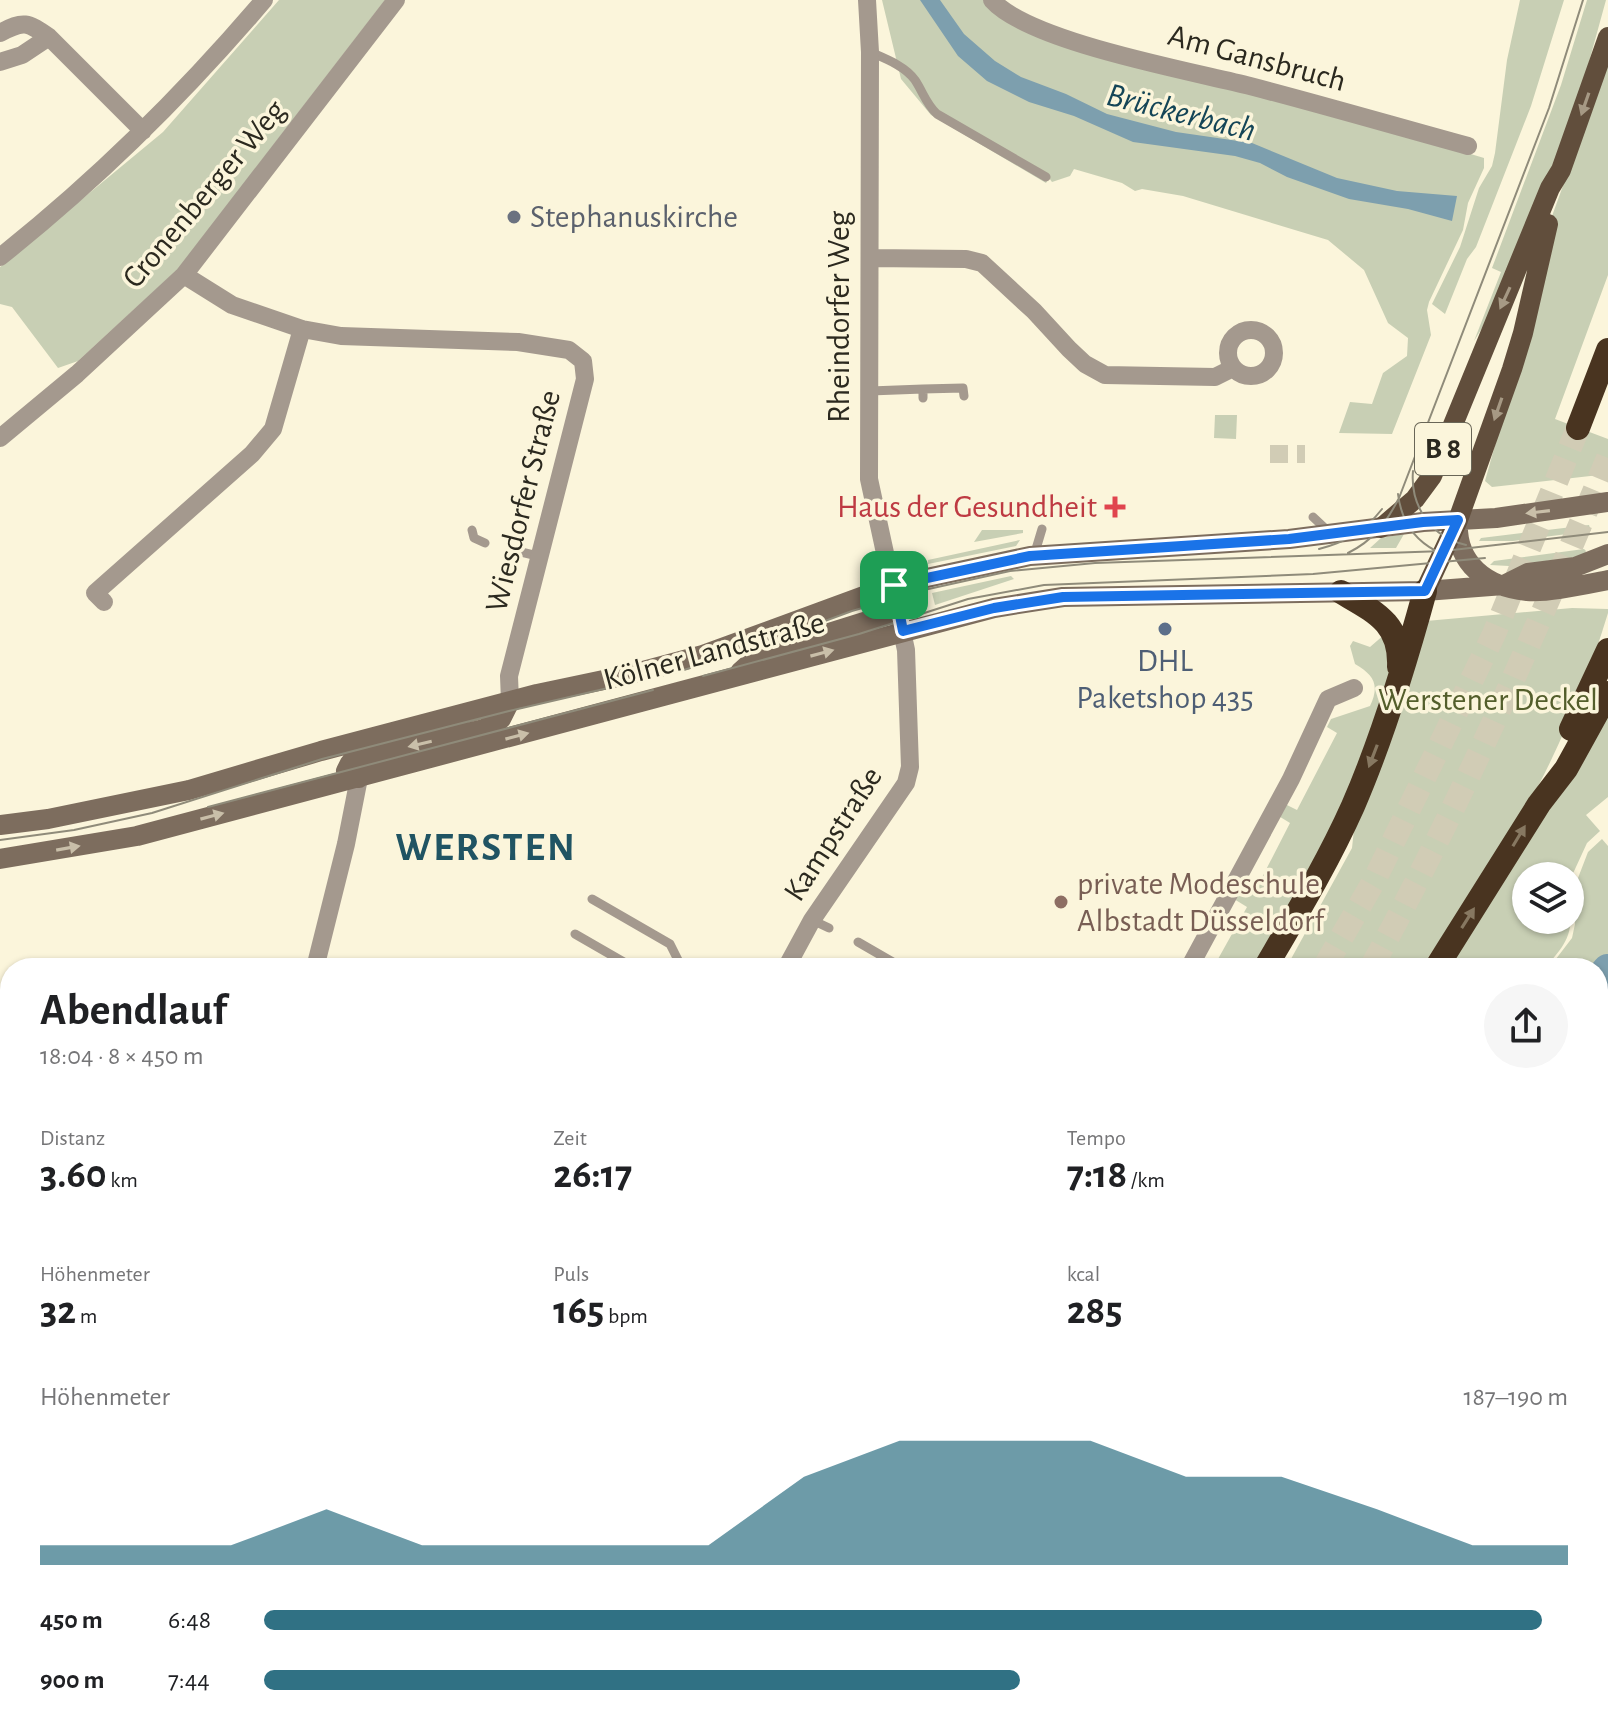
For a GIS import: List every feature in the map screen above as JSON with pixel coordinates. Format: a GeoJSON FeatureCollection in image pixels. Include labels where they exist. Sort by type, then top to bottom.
{"type":"FeatureCollection","features":[{"type":"Feature","properties":{"kind":"highway"},"geometry":{"type":"LineString","coordinates":[[1578,428],[1608,350]]}},
{"type":"Feature","properties":{"kind":"highway"},"geometry":{"type":"LineString","coordinates":[[1271,958],[1352,807],[1384,726],[1425,591]]}},
{"type":"Feature","properties":{"kind":"highway"},"geometry":{"type":"LineString","coordinates":[[1341,592],[1373,611],[1390,627],[1398,643],[1398,682]]}},
{"type":"Feature","properties":{"kind":"highway"},"geometry":{"type":"LineString","coordinates":[[1539,804],[1608,650]]}},
{"type":"Feature","properties":{"kind":"highway"},"geometry":{"type":"LineString","coordinates":[[1442,958],[1539,804],[1566,769],[1608,693]]}},
{"type":"Feature","properties":{"kind":"main road","name":"B 8"},"geometry":{"type":"LineString","coordinates":[[1381,528],[1415,499],[1432,476],[1550,188],[1561,170],[1608,37]]}},
{"type":"Feature","properties":{"kind":"main road","name":"B 8"},"geometry":{"type":"LineString","coordinates":[[1458,520],[1523,333],[1561,170]]}},
{"type":"Feature","properties":{"kind":"main road","name":"Kölner Landstraße"},"geometry":{"type":"LineString","coordinates":[[0,825],[48,819],[189,790],[510,701],[703,655],[894,585],[1030,556],[1336,534],[1608,502]]}},
{"type":"Feature","properties":{"kind":"main road","name":"Kölner Landstraße"},"geometry":{"type":"LineString","coordinates":[[1580,507],[1608,518]]}},
{"type":"Feature","properties":{"kind":"main road"},"geometry":{"type":"LineString","coordinates":[[1458,520],[1461,549],[1478,575],[1529,591],[1608,580]]}},
{"type":"Feature","properties":{"kind":"main road"},"geometry":{"type":"LineString","coordinates":[[1425,591],[1458,520]]}},
{"type":"Feature","properties":{"kind":"main road"},"geometry":{"type":"LineString","coordinates":[[901,621],[1063,597],[1425,591],[1504,585],[1528,573],[1575,567],[1608,554]]}},
{"type":"Feature","properties":{"kind":"main road","name":"Kölner Landstraße"},"geometry":{"type":"LineString","coordinates":[[0,859],[137,836],[359,778],[737,675],[759,655],[901,621]]}},
{"type":"Feature","properties":{"kind":"main road"},"geometry":{"type":"LineString","coordinates":[[359,778],[348,775],[346,771],[350,763],[484,729],[501,719],[510,701]]}},
{"type":"Feature","properties":{"kind":"street"},"geometry":{"type":"LineString","coordinates":[[0,257],[143,131],[216,56],[264,0]]}},
{"type":"Feature","properties":{"kind":"street","name":"Cronenberger Weg"},"geometry":{"type":"LineString","coordinates":[[0,438],[88,364],[184,275],[396,0]]}},
{"type":"Feature","properties":{"kind":"street","name":"Rheindorfer Weg"},"geometry":{"type":"LineString","coordinates":[[867,0],[870,52],[869,479],[901,621]]}},
{"type":"Feature","properties":{"kind":"street","name":"Am Gansbruch"},"geometry":{"type":"LineString","coordinates":[[992,0],[1020,22],[1079,42],[1468,146]]}},
{"type":"Feature","properties":{"kind":"street"},"geometry":{"type":"LineString","coordinates":[[0,33],[24,23],[49,37],[143,131]]}},
{"type":"Feature","properties":{"kind":"street"},"geometry":{"type":"LineString","coordinates":[[0,62],[22,55],[49,37]]}},
{"type":"Feature","properties":{"kind":"street"},"geometry":{"type":"LineString","coordinates":[[870,258],[966,259],[982,263],[1085,364],[1105,375],[1215,377],[1233,368]]}},
{"type":"Feature","properties":{"kind":"street","name":"Wiesdorfer Straße"},"geometry":{"type":"LineString","coordinates":[[184,275],[232,305],[302,329],[341,336],[518,342],[569,350],[583,361],[585,379],[542,557],[509,676],[510,701]]}},
{"type":"Feature","properties":{"kind":"street"},"geometry":{"type":"LineString","coordinates":[[104,602],[95,593],[252,454],[273,429],[302,329]]}},
{"type":"Feature","properties":{"kind":"street","name":"Kampstraße"},"geometry":{"type":"LineString","coordinates":[[794,958],[821,924],[906,783],[910,767],[906,650],[901,621]]}},
{"type":"Feature","properties":{"kind":"street"},"geometry":{"type":"LineString","coordinates":[[1194,958],[1291,779],[1328,699],[1354,688]]}},
{"type":"Feature","properties":{"kind":"street"},"geometry":{"type":"LineString","coordinates":[[318,958],[359,778]]}},
{"type":"Feature","properties":{"kind":"lane"},"geometry":{"type":"LineString","coordinates":[[870,52],[902,67],[914,78],[929,107],[937,114],[1046,177]]}},
{"type":"Feature","properties":{"kind":"lane"},"geometry":{"type":"LineString","coordinates":[[870,391],[923,394],[963,388],[964,396]]}},
{"type":"Feature","properties":{"kind":"lane"},"geometry":{"type":"LineString","coordinates":[[1313,517],[1326,531],[1336,534]]}},
{"type":"Feature","properties":{"kind":"lane"},"geometry":{"type":"LineString","coordinates":[[1030,556],[1036,549],[1042,529]]}},
{"type":"Feature","properties":{"kind":"lane"},"geometry":{"type":"LineString","coordinates":[[472,530],[474,538],[485,543]]}},
{"type":"Feature","properties":{"kind":"lane"},"geometry":{"type":"LineString","coordinates":[[521,552],[542,557]]}},
{"type":"Feature","properties":{"kind":"lane"},"geometry":{"type":"LineString","coordinates":[[592,899],[670,944],[677,958]]}},
{"type":"Feature","properties":{"kind":"lane"},"geometry":{"type":"LineString","coordinates":[[575,934],[617,958]]}},
{"type":"Feature","properties":{"kind":"lane"},"geometry":{"type":"LineString","coordinates":[[858,942],[886,958]]}},
{"type":"Feature","properties":{"kind":"green space"},"geometry":{"type":"Polygon","coordinates":[[[279,0],[385,0],[178,269],[78,361],[58,368],[12,307],[0,304],[0,267],[163,132],[279,0]]]}},
{"type":"Feature","properties":{"kind":"green space"},"geometry":{"type":"Polygon","coordinates":[[[882,0],[984,0],[997,12],[1484,158],[1484,168],[1468,203],[1463,230],[1429,302],[1427,310],[1431,335],[1392,434],[1339,433],[1350,402],[1372,404],[1383,373],[1407,356],[1408,338],[1388,323],[1364,270],[1328,240],[1183,196],[1142,189],[1135,191],[1122,183],[1074,169],[1070,176],[1052,182],[1049,178],[1046,183],[931,115],[901,79],[882,0]]]}},
{"type":"Feature","properties":{"kind":"green space"},"geometry":{"type":"Polygon","coordinates":[[[1520,0],[1564,0],[1531,106],[1476,247],[1467,259],[1445,314],[1432,304],[1460,247],[1479,188],[1492,166],[1507,60],[1520,0]]]}},
{"type":"Feature","properties":{"kind":"green space"},"geometry":{"type":"Polygon","coordinates":[[[1587,0],[1606,0],[1584,80],[1558,156],[1487,320],[1474,341],[1501,272],[1492,268],[1561,85],[1587,0]]]}},
{"type":"Feature","properties":{"kind":"green space"},"geometry":{"type":"Polygon","coordinates":[[[1608,62],[1608,275],[1555,419],[1608,439],[1608,474],[1492,487],[1485,481],[1548,227],[1608,62]]]}},
{"type":"Feature","properties":{"kind":"green space"},"geometry":{"type":"Polygon","coordinates":[[[1215,415],[1237,415],[1236,439],[1214,438],[1215,415]]]}},
{"type":"Feature","properties":{"kind":"green space"},"geometry":{"type":"Polygon","coordinates":[[[1589,525],[1591,531],[1513,541],[1479,541],[1481,538],[1589,525]]]}},
{"type":"Feature","properties":{"kind":"green space"},"geometry":{"type":"Polygon","coordinates":[[[982,530],[1023,530],[1023,533],[974,542],[982,530]]]}},
{"type":"Feature","properties":{"kind":"green space"},"geometry":{"type":"Polygon","coordinates":[[[1404,534],[1396,548],[1370,548],[1381,538],[1404,534]]]}},
{"type":"Feature","properties":{"kind":"green space"},"geometry":{"type":"Polygon","coordinates":[[[1020,540],[1016,546],[928,564],[928,560],[1020,540]]]}},
{"type":"Feature","properties":{"kind":"green space"},"geometry":{"type":"Polygon","coordinates":[[[1584,549],[1584,556],[1509,566],[1490,565],[1494,561],[1584,549]]]}},
{"type":"Feature","properties":{"kind":"green space"},"geometry":{"type":"Polygon","coordinates":[[[1011,576],[1014,579],[935,605],[932,593],[1011,576]]]}},
{"type":"Feature","properties":{"kind":"green space","name":"Werstener Deckel"},"geometry":{"type":"Polygon","coordinates":[[[1572,608],[1608,609],[1590,668],[1544,775],[1482,880],[1428,958],[1292,958],[1352,848],[1355,820],[1426,621],[1572,608]]]}},
{"type":"Feature","properties":{"kind":"green space"},"geometry":{"type":"Polygon","coordinates":[[[1385,634],[1392,667],[1351,787],[1310,875],[1263,958],[1219,958],[1247,907],[1234,899],[1240,887],[1254,893],[1290,823],[1277,815],[1283,803],[1297,810],[1337,733],[1327,727],[1331,719],[1370,706],[1375,686],[1367,672],[1355,664],[1350,646],[1353,641],[1370,647],[1385,634]]]}},
{"type":"Feature","properties":{"kind":"green space"},"geometry":{"type":"Polygon","coordinates":[[[1608,709],[1608,797],[1586,815],[1600,831],[1587,843],[1578,862],[1514,862],[1608,709]]]}},
{"type":"Feature","properties":{"kind":"green space"},"geometry":{"type":"Polygon","coordinates":[[[1602,839],[1608,846],[1608,958],[1557,958],[1573,934],[1584,934],[1584,862],[1588,852],[1602,839]]]}},
{"type":"Feature","properties":{"kind":"green space"},"geometry":{"type":"Polygon","coordinates":[[[1512,865],[1512,934],[1568,934],[1553,958],[1455,958],[1512,865]]]}},
{"type":"Feature","properties":{"kind":"water"},"geometry":{"type":"Polygon","coordinates":[[[920,0],[940,0],[964,34],[995,61],[1021,77],[1107,114],[1176,132],[1252,143],[1337,178],[1397,191],[1457,196],[1452,221],[1408,209],[1349,199],[1235,156],[1133,142],[1074,116],[1029,102],[987,81],[958,56],[920,0]]]}},
{"type":"Feature","properties":{"kind":"tunnel"},"geometry":{"type":"LineString","coordinates":[[1330,958],[1375,879],[1494,634],[1578,428]]}},
{"type":"Feature","properties":{"kind":"tunnel"},"geometry":{"type":"LineString","coordinates":[[1270,454],[1305,454]]}},
{"type":"Feature","properties":{"kind":"tunnel"},"geometry":{"type":"LineString","coordinates":[[1376,958],[1436,843],[1496,716],[1608,458]]}},
{"type":"Feature","properties":{"kind":"tram line"},"geometry":{"type":"LineString","coordinates":[[1348,553],[1378,530],[1399,498],[1549,108],[1583,0]]}},
{"type":"Feature","properties":{"kind":"tram line"},"geometry":{"type":"LineString","coordinates":[[1413,471],[1415,496],[1425,518],[1443,535],[1466,545]]}},
{"type":"Feature","properties":{"kind":"tram line"},"geometry":{"type":"LineString","coordinates":[[1398,494],[1410,527],[1421,541],[1436,551]]}},
{"type":"Feature","properties":{"kind":"tram line"},"geometry":{"type":"LineString","coordinates":[[1319,549],[1354,535],[1382,509]]}},
{"type":"Feature","properties":{"kind":"tram line"},"geometry":{"type":"LineString","coordinates":[[0,840],[74,830],[152,813],[322,759],[677,672],[852,611],[924,590],[1010,571],[1095,563],[1444,551],[1608,532]]}},
{"type":"Feature","properties":{"kind":"tram line"},"geometry":{"type":"LineString","coordinates":[[703,676],[859,634],[968,599],[1044,585],[1313,574],[1485,558]]}},
{"type":"Feature","properties":{"kind":"tram line"},"geometry":{"type":"LineString","coordinates":[[208,807],[653,690]]}},
{"type":"Feature","properties":{"kind":"place","name":"Stephanuskirche"},"geometry":{"type":"Point","coordinates":[514,217]}},
{"type":"Feature","properties":{"kind":"place","name":"Haus der Gesundheit"},"geometry":{"type":"Point","coordinates":[1115,507]}},
{"type":"Feature","properties":{"kind":"place","name":"DHL Paketshop 435"},"geometry":{"type":"Point","coordinates":[1165,629]}},
{"type":"Feature","properties":{"kind":"place","name":"private Modeschule Albstadt Düsseldorf"},"geometry":{"type":"Point","coordinates":[1061,902]}},
{"type":"Feature","properties":{"kind":"district","name":"WERSTEN"},"geometry":{"type":"Point","coordinates":[486,848]}},
{"type":"Feature","properties":{"kind":"route"},"geometry":{"type":"LineString","coordinates":[[1458,520],[1425,591],[1063,597],[994,608],[903,631],[894,585],[1030,556],[1289,539],[1458,520]]}},
{"type":"Feature","properties":{"kind":"water label","name":"Brückerbach"},"geometry":{"type":"Point","coordinates":[1181,113]}}]}
